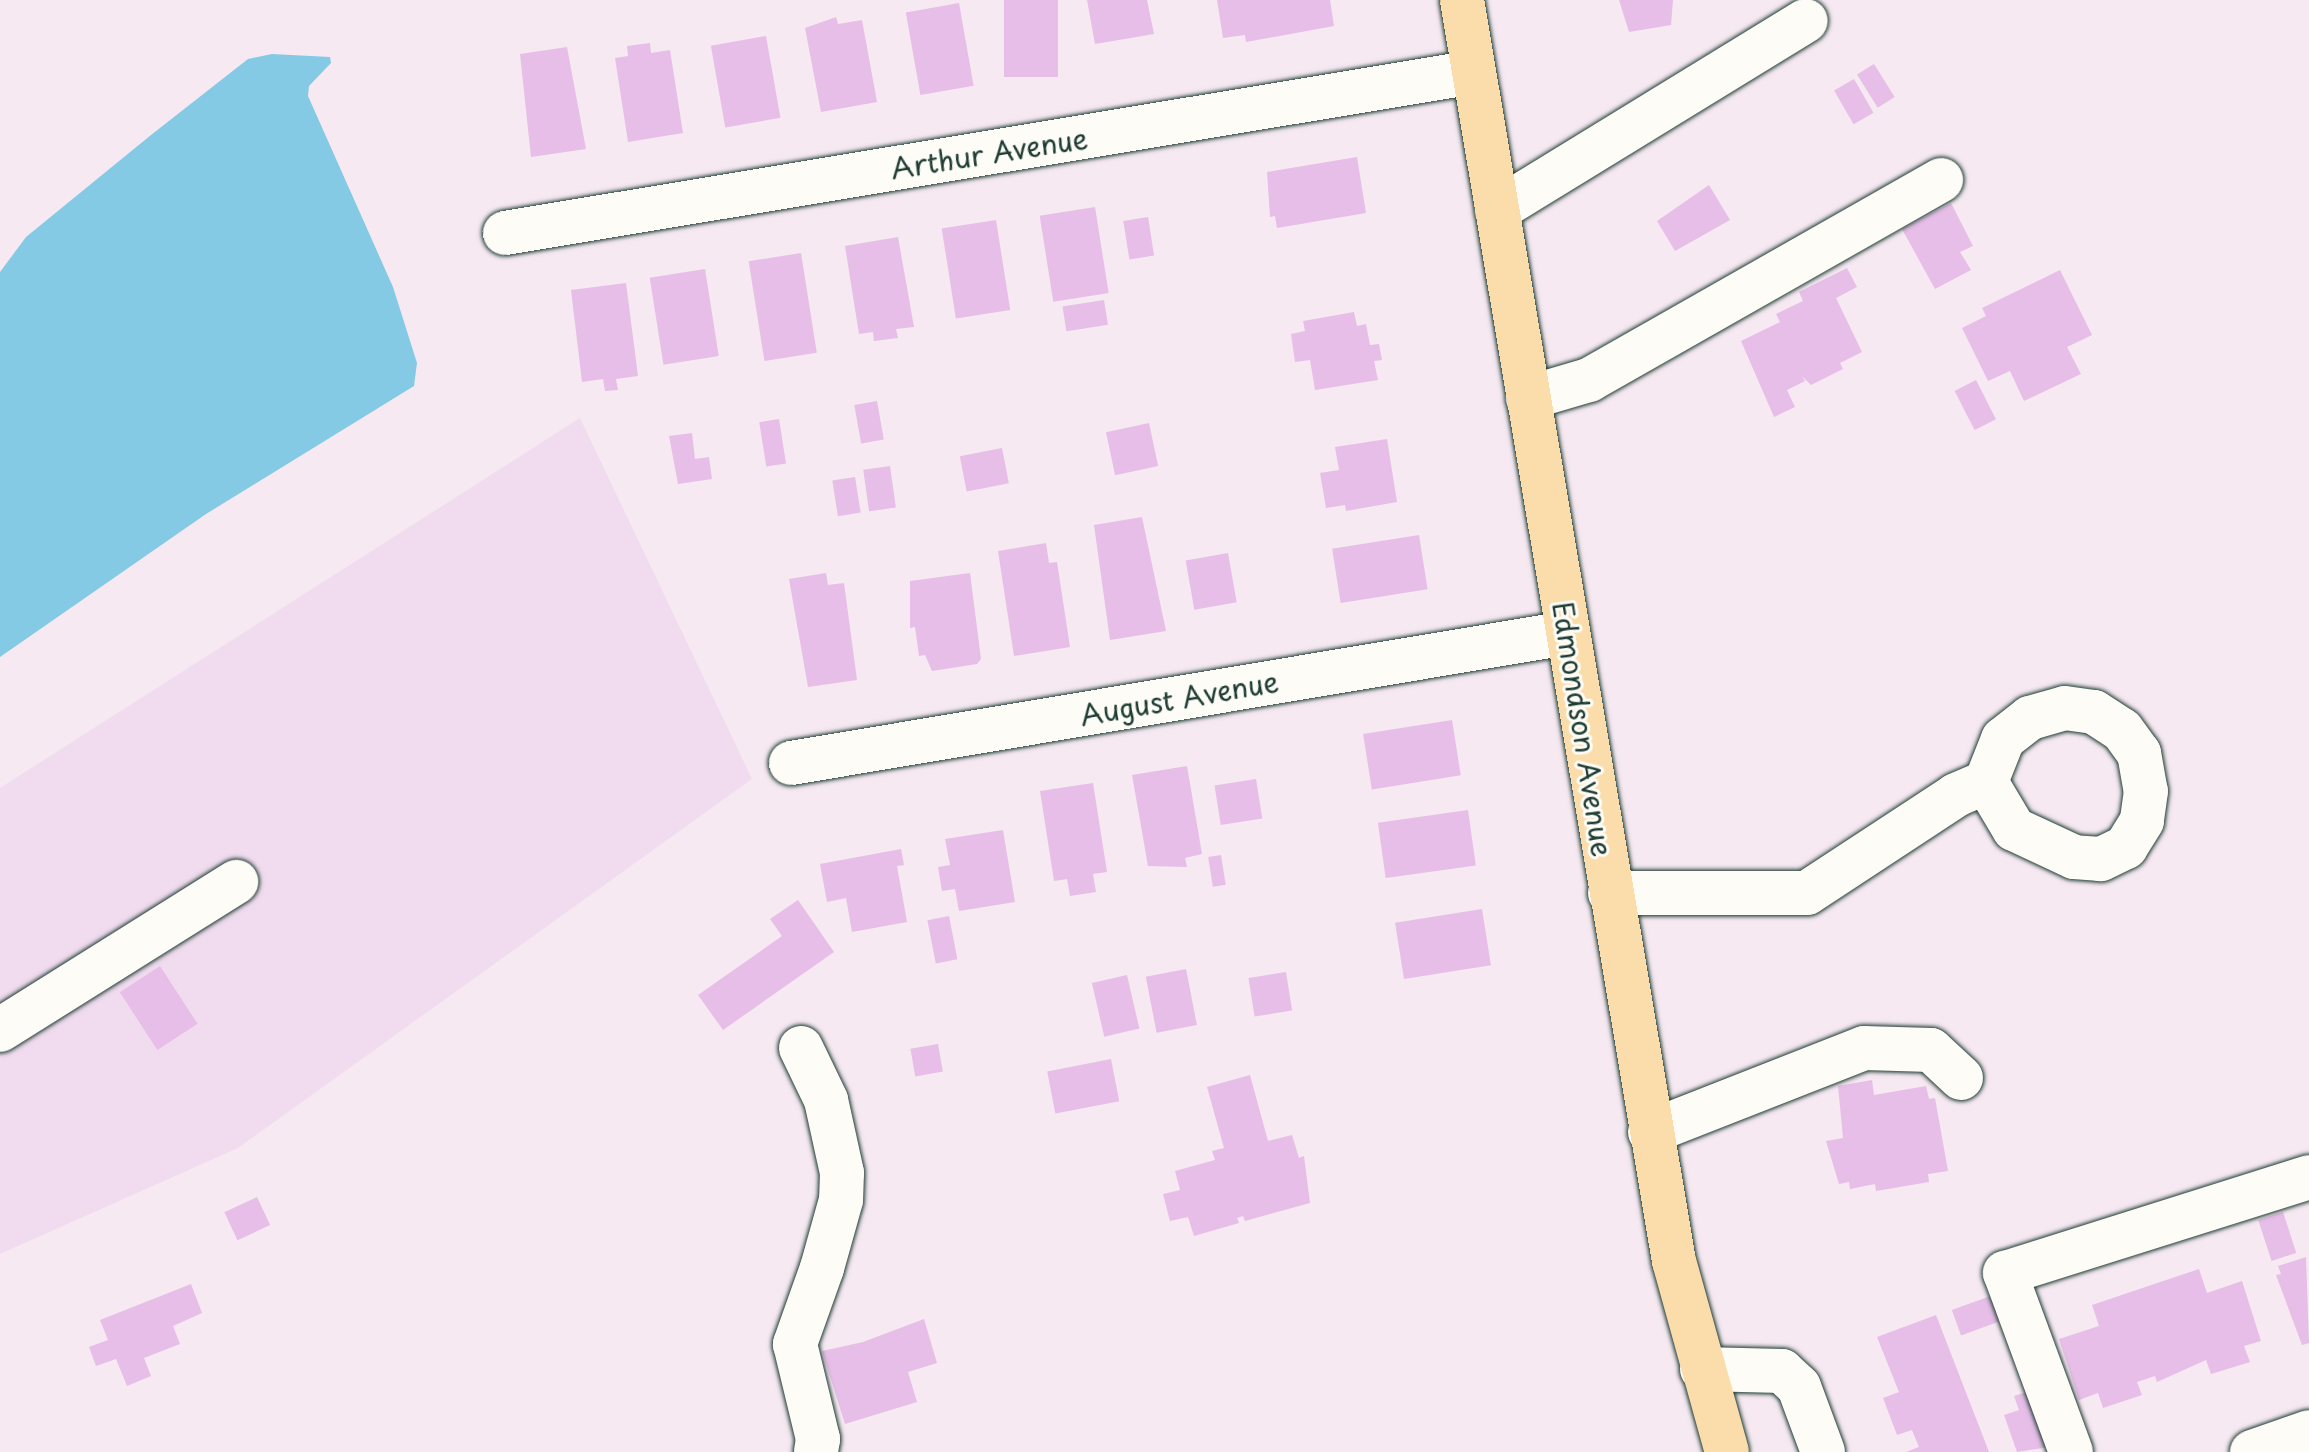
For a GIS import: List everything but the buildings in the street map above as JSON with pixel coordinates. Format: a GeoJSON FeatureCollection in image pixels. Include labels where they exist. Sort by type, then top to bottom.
{"type":"FeatureCollection","features":[{"type":"Feature","properties":{"kind":"main road","name":"Edmondson Avenue"},"geometry":{"type":"LineString","coordinates":[[1462,0],[1650,1132],[1674,1261],[1727,1452]]}},
{"type":"Feature","properties":{"kind":"street"},"geometry":{"type":"LineString","coordinates":[[1497,210],[1806,21]]}},
{"type":"Feature","properties":{"kind":"street","name":"Arthur Avenue"},"geometry":{"type":"LineString","coordinates":[[505,233],[1474,72]]}},
{"type":"Feature","properties":{"kind":"street"},"geometry":{"type":"LineString","coordinates":[[1528,398],[1589,380],[1941,180]]}},
{"type":"Feature","properties":{"kind":"street","name":"August Avenue"},"geometry":{"type":"LineString","coordinates":[[791,763],[1567,633]]}},
{"type":"Feature","properties":{"kind":"street"},"geometry":{"type":"LineString","coordinates":[[1610,893],[1807,893],[1956,795],[1986,782]]}},
{"type":"Feature","properties":{"kind":"street"},"geometry":{"type":"LineString","coordinates":[[0,1030],[236,882]]}},
{"type":"Feature","properties":{"kind":"street"},"geometry":{"type":"LineString","coordinates":[[801,1048],[826,1100],[842,1173],[826,1254],[795,1344],[818,1439],[816,1452]]}},
{"type":"Feature","properties":{"kind":"street"},"geometry":{"type":"LineString","coordinates":[[1650,1132],[1864,1048],[1931,1050],[1961,1078]]}},
{"type":"Feature","properties":{"kind":"street"},"geometry":{"type":"LineString","coordinates":[[2071,1452],[2005,1273],[2309,1177]]}},
{"type":"Feature","properties":{"kind":"street"},"geometry":{"type":"LineString","coordinates":[[1702,1369],[1782,1371],[1799,1387],[1823,1452]]}},
{"type":"Feature","properties":{"kind":"street"},"geometry":{"type":"LineString","coordinates":[[2252,1452],[2309,1432]]}},
{"type":"Feature","properties":{"kind":"shaded area"},"geometry":{"type":"Polygon","coordinates":[[[580,418],[752,779],[238,1148],[0,1254],[0,788],[580,418]]]}},
{"type":"Feature","properties":{"kind":"water"},"geometry":{"type":"Polygon","coordinates":[[[272,54],[330,57],[331,63],[309,86],[308,96],[393,287],[417,363],[414,386],[206,514],[0,657],[0,272],[26,237],[151,135],[248,59],[272,54]]]}}]}
